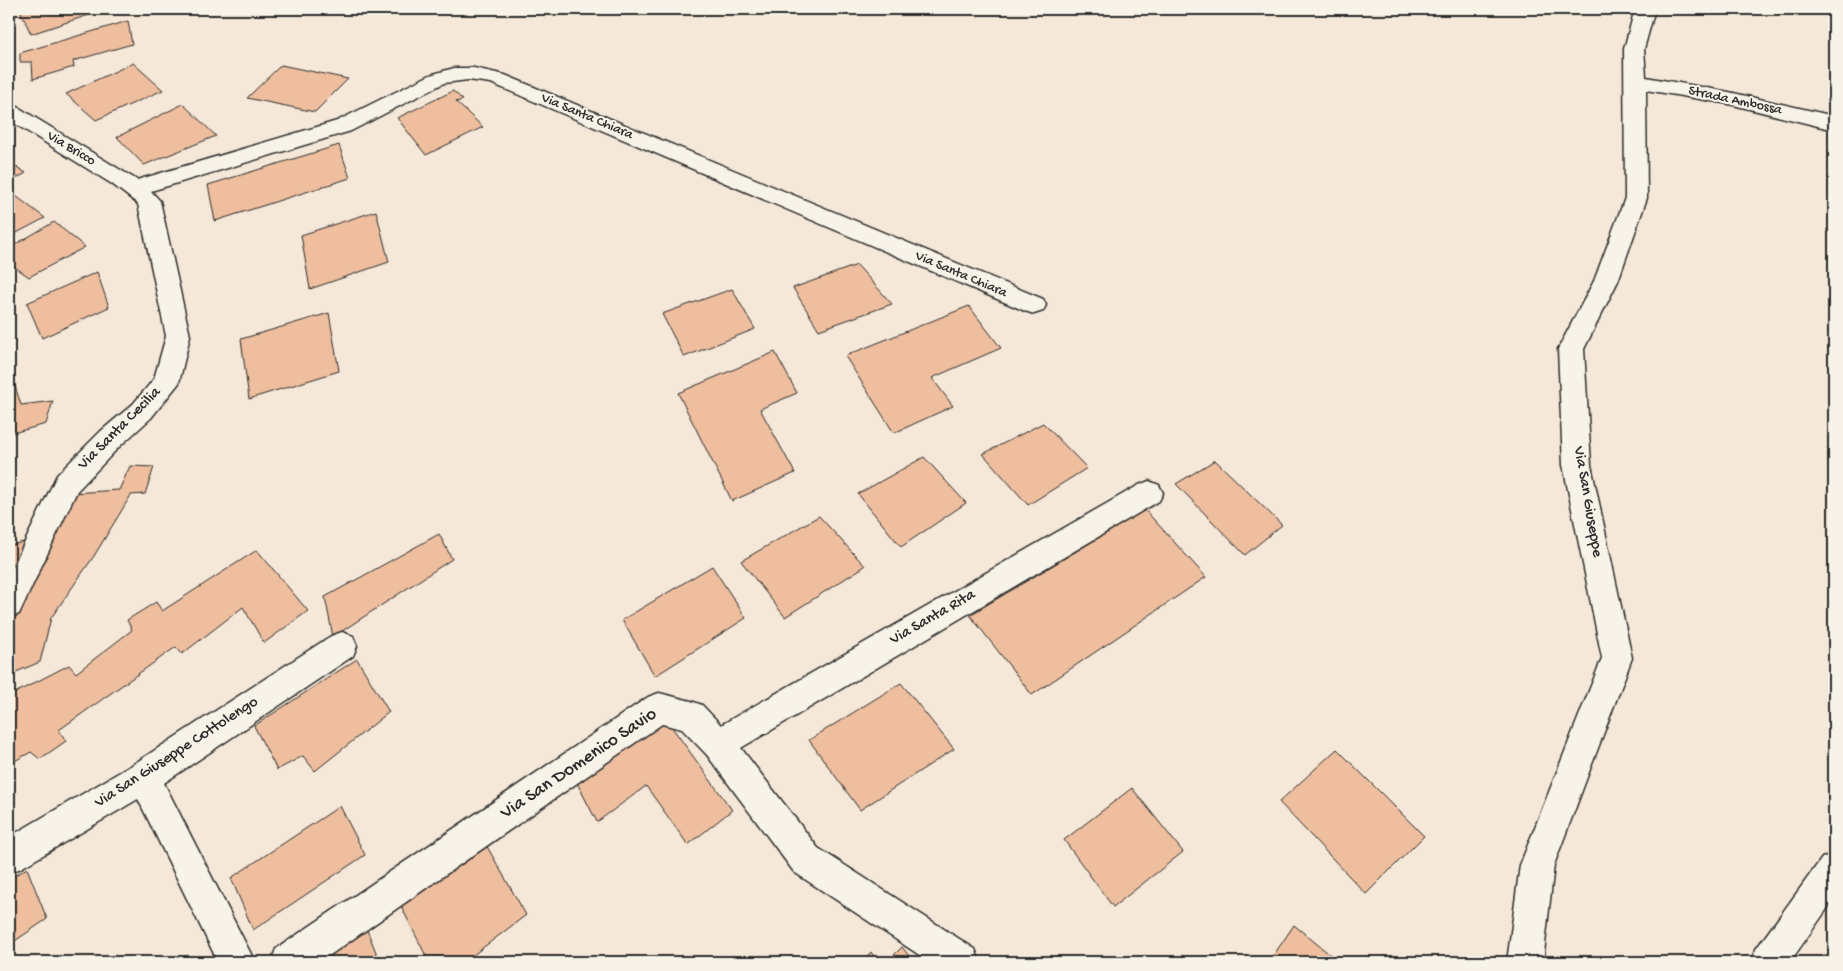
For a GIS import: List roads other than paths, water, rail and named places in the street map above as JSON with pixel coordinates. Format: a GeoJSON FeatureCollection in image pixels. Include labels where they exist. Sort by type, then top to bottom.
{"type":"FeatureCollection","features":[{"type":"Feature","properties":{"kind":"street","name":"Via San Giuseppe"},"geometry":{"type":"LineString","coordinates":[[1525,962],[1537,865],[1617,658],[1577,465],[1571,349],[1606,281],[1636,198],[1636,82],[1634,49],[1645,9]]}},
{"type":"Feature","properties":{"kind":"street","name":"Via Santa Chiara"},"geometry":{"type":"LineString","coordinates":[[133,189],[344,126],[437,79],[452,74],[475,73],[498,79],[1034,306]]}},
{"type":"Feature","properties":{"kind":"street","name":"Strada Ambossa"},"geometry":{"type":"LineString","coordinates":[[1636,82],[1729,98],[1834,123]]}},
{"type":"Feature","properties":{"kind":"street","name":"Via Bricco"},"geometry":{"type":"LineString","coordinates":[[9,111],[133,189]]}},
{"type":"Feature","properties":{"kind":"street","name":"Via Santa Cecilia"},"geometry":{"type":"LineString","coordinates":[[9,605],[67,483],[110,438],[142,412],[166,383],[178,336],[149,201],[133,189]]}},
{"type":"Feature","properties":{"kind":"street","name":"Via Santa Rita"},"geometry":{"type":"LineString","coordinates":[[718,744],[1149,493]]}},
{"type":"Feature","properties":{"kind":"street","name":"Via San Giuseppe Cottolengo"},"geometry":{"type":"LineString","coordinates":[[9,856],[144,777],[342,646]]}},
{"type":"Feature","properties":{"kind":"street","name":"Via San Domenico Savio"},"geometry":{"type":"LineString","coordinates":[[289,962],[659,708],[691,716],[718,744],[806,860],[962,962]]}},
{"type":"Feature","properties":{"kind":"street"},"geometry":{"type":"LineString","coordinates":[[144,777],[237,962]]}},
{"type":"Feature","properties":{"kind":"street"},"geometry":{"type":"LineString","coordinates":[[1769,962],[1834,870]]}}]}
